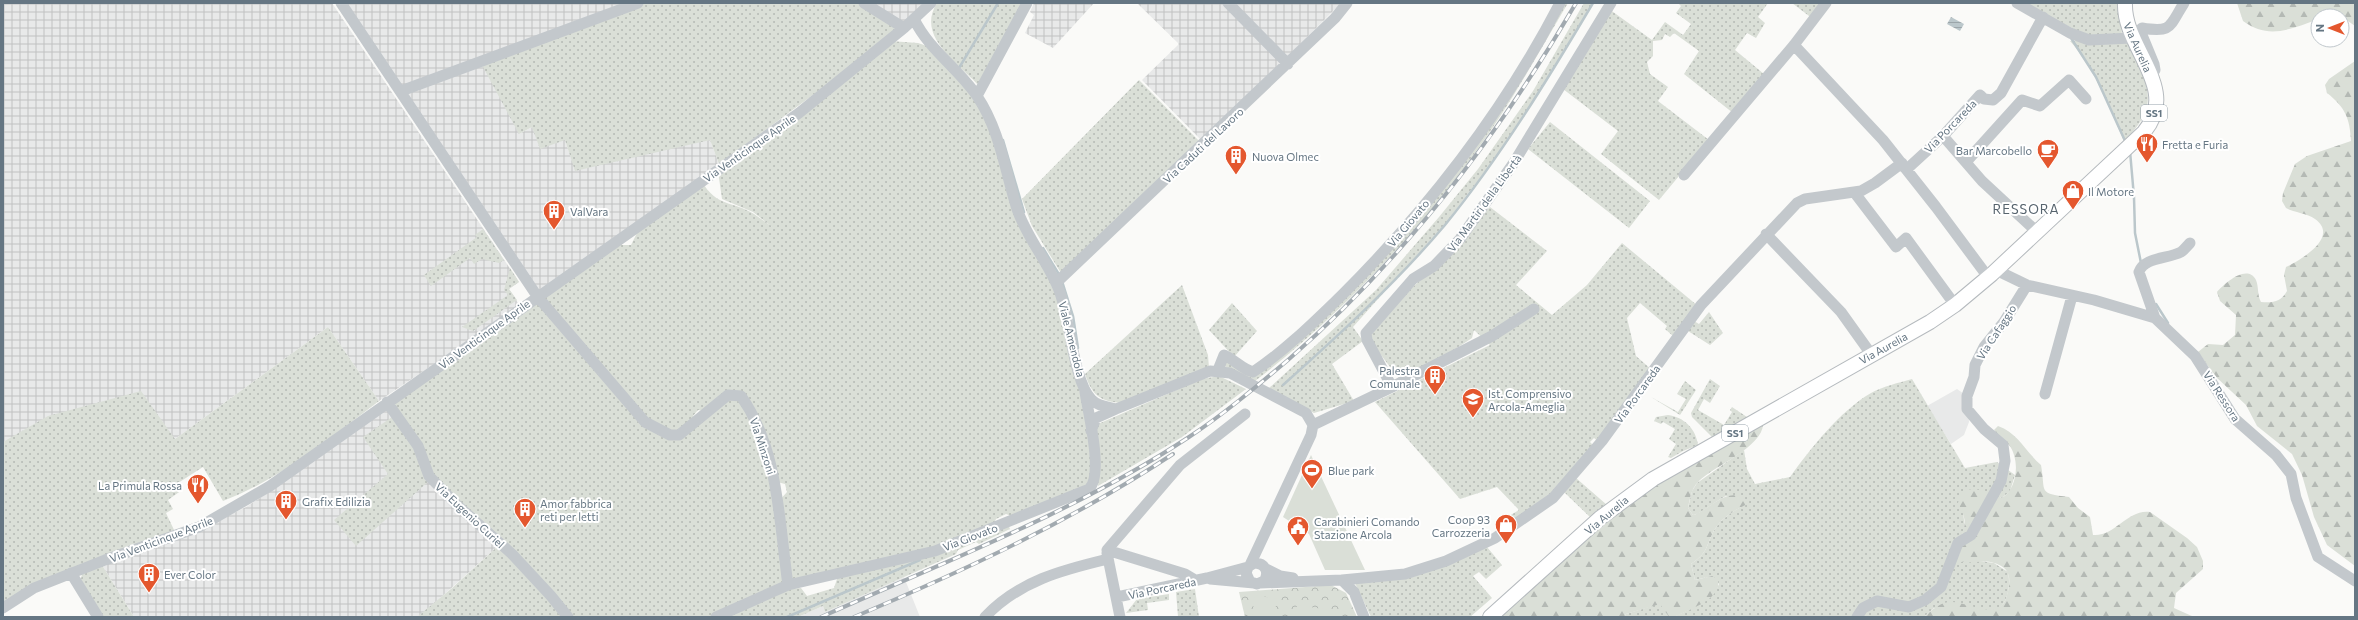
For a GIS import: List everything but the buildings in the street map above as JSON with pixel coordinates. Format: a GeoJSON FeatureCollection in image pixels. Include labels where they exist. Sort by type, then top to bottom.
{"type":"FeatureCollection","features":[{"type":"Feature","properties":{"kind":"main road","name":"Via Aurelia"},"geometry":{"type":"LineString","coordinates":[[1490,617],[1625,498],[1653,479],[1871,354],[1930,322],[1955,305],[1992,274],[2036,231],[2144,132],[2154,117],[2155,94],[2151,76],[2127,26],[2125,3]]}},
{"type":"Feature","properties":{"kind":"street"},"geometry":{"type":"LineString","coordinates":[[341,3],[537,296]]}},
{"type":"Feature","properties":{"kind":"street"},"geometry":{"type":"LineString","coordinates":[[401,91],[638,3]]}},
{"type":"Feature","properties":{"kind":"street"},"geometry":{"type":"LineString","coordinates":[[864,3],[904,28]]}},
{"type":"Feature","properties":{"kind":"street","name":"Via Venticinque Aprile"},"geometry":{"type":"LineString","coordinates":[[3,608],[34,588],[71,574],[149,549],[198,527],[244,503],[799,113],[904,28],[931,3]]}},
{"type":"Feature","properties":{"kind":"street"},"geometry":{"type":"LineString","coordinates":[[980,91],[1027,3]]}},
{"type":"Feature","properties":{"kind":"street"},"geometry":{"type":"LineString","coordinates":[[1228,3],[1288,64]]}},
{"type":"Feature","properties":{"kind":"street","name":"Via Caduti del Lavoro"},"geometry":{"type":"LineString","coordinates":[[1060,280],[1288,64],[1347,3]]}},
{"type":"Feature","properties":{"kind":"street","name":"Via Giovato"},"geometry":{"type":"LineString","coordinates":[[1218,370],[1224,355],[1233,359],[1244,370],[1253,372],[1264,365],[1316,320],[1374,262],[1424,205],[1465,151],[1510,88],[1560,3]]}},
{"type":"Feature","properties":{"kind":"street","name":"Via Martiri della Libertà"},"geometry":{"type":"LineString","coordinates":[[1392,387],[1367,340],[1366,333],[1413,280],[1434,266],[1460,239],[1513,164],[1611,3]]}},
{"type":"Feature","properties":{"kind":"street"},"geometry":{"type":"LineString","coordinates":[[1684,175],[1756,88],[1794,45],[1826,3]]}},
{"type":"Feature","properties":{"kind":"street"},"geometry":{"type":"LineString","coordinates":[[2017,3],[2041,20],[2089,40],[2132,38]]}},
{"type":"Feature","properties":{"kind":"street"},"geometry":{"type":"LineString","coordinates":[[2151,76],[2155,70],[2154,64],[2140,30],[2142,28],[2160,31],[2169,27],[2184,3]]}},
{"type":"Feature","properties":{"kind":"street","name":"Viale Amendola"},"geometry":{"type":"LineString","coordinates":[[914,19],[922,36],[980,91],[999,144],[1017,209],[1026,230],[1060,280],[1076,362],[1084,386],[1091,399],[1101,406],[1116,409]]}},
{"type":"Feature","properties":{"kind":"street","name":"Via Porcareda"},"geometry":{"type":"LineString","coordinates":[[1306,581],[1342,580],[1405,574],[1446,561],[1495,538],[1553,498],[1602,441],[1701,305],[1766,234],[1797,203],[1805,199],[1861,191],[1904,166],[1943,136],[1980,95],[1984,99],[1993,100],[2001,93],[2041,20]]}},
{"type":"Feature","properties":{"kind":"street"},"geometry":{"type":"LineString","coordinates":[[1794,45],[1904,166],[1992,274]]}},
{"type":"Feature","properties":{"kind":"street"},"geometry":{"type":"LineString","coordinates":[[1966,162],[2022,100],[2040,106],[2069,80],[2086,99]]}},
{"type":"Feature","properties":{"kind":"street"},"geometry":{"type":"LineString","coordinates":[[1943,136],[1994,193],[2036,231]]}},
{"type":"Feature","properties":{"kind":"street"},"geometry":{"type":"LineString","coordinates":[[1854,192],[1896,247],[1906,238],[1955,305]]}},
{"type":"Feature","properties":{"kind":"street"},"geometry":{"type":"LineString","coordinates":[[1766,234],[1841,312],[1871,354]]}},
{"type":"Feature","properties":{"kind":"street"},"geometry":{"type":"LineString","coordinates":[[2155,318],[2139,272],[2143,266],[2182,252],[2190,243]]}},
{"type":"Feature","properties":{"kind":"street","name":"Via Ressora"},"geometry":{"type":"LineString","coordinates":[[1992,274],[2027,285],[2102,302],[2155,318],[2189,348],[2200,362],[2235,419],[2276,455],[2291,474],[2296,498],[2318,557],[2355,581]]}},
{"type":"Feature","properties":{"kind":"street","name":"Via Cafaggio"},"geometry":{"type":"LineString","coordinates":[[1857,617],[1863,608],[1878,602],[1909,607],[1925,600],[1941,587],[1958,543],[1975,530],[2001,481],[2005,461],[2003,445],[1984,429],[1968,409],[1966,396],[1974,378],[1975,365],[1984,347],[2004,322],[2027,285]]}},
{"type":"Feature","properties":{"kind":"street","name":"Via Minzoni"},"geometry":{"type":"LineString","coordinates":[[537,296],[646,422],[670,435],[678,434],[728,395],[741,396],[752,412],[774,475],[788,585]]}},
{"type":"Feature","properties":{"kind":"street"},"geometry":{"type":"LineString","coordinates":[[2045,394],[2072,296]]}},
{"type":"Feature","properties":{"kind":"street"},"geometry":{"type":"LineString","coordinates":[[1313,425],[1492,336],[1534,309]]}},
{"type":"Feature","properties":{"kind":"street"},"geometry":{"type":"LineString","coordinates":[[1091,431],[1096,418],[1210,370],[1230,373],[1306,413],[1313,425],[1311,434],[1263,540],[1249,566],[1246,576],[1257,583]]}},
{"type":"Feature","properties":{"kind":"street","name":"Via Giovato"},"geometry":{"type":"LineString","coordinates":[[788,585],[935,551],[1081,493],[1093,485],[1095,480],[1091,431],[1084,386]]}},
{"type":"Feature","properties":{"kind":"street","name":"Via Eugenio Curiel"},"geometry":{"type":"LineString","coordinates":[[387,402],[418,446],[429,476],[457,505],[512,554],[552,596],[568,617]]}},
{"type":"Feature","properties":{"kind":"street"},"geometry":{"type":"LineString","coordinates":[[985,617],[1003,600],[1018,589],[1060,571],[1108,554],[1180,465],[1245,414]]}},
{"type":"Feature","properties":{"kind":"street"},"geometry":{"type":"LineString","coordinates":[[1257,583],[1266,577],[1263,540]]}},
{"type":"Feature","properties":{"kind":"street"},"geometry":{"type":"LineString","coordinates":[[1108,554],[1185,574],[1196,580]]}},
{"type":"Feature","properties":{"kind":"street"},"geometry":{"type":"LineString","coordinates":[[1108,554],[1120,617]]}},
{"type":"Feature","properties":{"kind":"street"},"geometry":{"type":"LineString","coordinates":[[1207,578],[1249,566],[1264,566],[1280,576],[1306,581]]}},
{"type":"Feature","properties":{"kind":"street"},"geometry":{"type":"LineString","coordinates":[[71,574],[98,617]]}},
{"type":"Feature","properties":{"kind":"street"},"geometry":{"type":"LineString","coordinates":[[1207,578],[1244,584],[1306,581]]}},
{"type":"Feature","properties":{"kind":"street","name":"Via Porcareda"},"geometry":{"type":"LineString","coordinates":[[1116,597],[1207,578]]}},
{"type":"Feature","properties":{"kind":"street"},"geometry":{"type":"LineString","coordinates":[[1342,580],[1354,592],[1364,617]]}},
{"type":"Feature","properties":{"kind":"street"},"geometry":{"type":"LineString","coordinates":[[716,617],[788,585]]}},
{"type":"Feature","properties":{"kind":"shaded area"},"geometry":{"type":"Polygon","coordinates":[[[3,3],[332,3],[519,282],[509,289],[520,306],[379,401],[328,327],[175,439],[3,442],[3,3]]]}},
{"type":"Feature","properties":{"kind":"shaded area"},"geometry":{"type":"Polygon","coordinates":[[[343,3],[636,3],[519,134],[532,127],[565,140],[572,161],[710,140],[719,164],[539,293],[343,3]]]}},
{"type":"Feature","properties":{"kind":"shaded area"},"geometry":{"type":"Polygon","coordinates":[[[862,3],[928,3],[904,28],[862,3]]]}},
{"type":"Feature","properties":{"kind":"shaded area"},"geometry":{"type":"Polygon","coordinates":[[[1034,3],[1094,3],[1053,48],[1025,33],[1034,15],[1030,12],[1034,3]]]}},
{"type":"Feature","properties":{"kind":"shaded area"},"geometry":{"type":"Polygon","coordinates":[[[1137,3],[1341,3],[1203,142],[1142,80],[1179,44],[1137,3]]]}},
{"type":"Feature","properties":{"kind":"shaded area"},"geometry":{"type":"Polygon","coordinates":[[[1951,17],[1964,24],[1960,31],[1947,24],[1951,17]]]}},
{"type":"Feature","properties":{"kind":"shaded area"},"geometry":{"type":"Polygon","coordinates":[[[1957,389],[1967,396],[1969,422],[1964,435],[1951,444],[1927,406],[1957,389]]]}},
{"type":"Feature","properties":{"kind":"shaded area"},"geometry":{"type":"Polygon","coordinates":[[[387,405],[498,546],[428,609],[417,617],[134,617],[102,565],[199,530],[246,507],[272,490],[387,405]]]}},
{"type":"Feature","properties":{"kind":"shaded area"},"geometry":{"type":"Polygon","coordinates":[[[904,577],[920,617],[798,617],[823,606],[825,612],[904,577]]]}},
{"type":"Feature","properties":{"kind":"green space"},"geometry":{"type":"Polygon","coordinates":[[[636,3],[862,3],[904,28],[719,164],[710,140],[575,171],[565,140],[540,149],[532,127],[519,134],[482,65],[636,3]]]}},
{"type":"Feature","properties":{"kind":"green space"},"geometry":{"type":"Polygon","coordinates":[[[937,3],[1025,3],[980,87],[943,49],[936,38],[932,27],[932,15],[937,3]]]}},
{"type":"Feature","properties":{"kind":"green space"},"geometry":{"type":"Polygon","coordinates":[[[1563,3],[1568,3],[1498,120],[1449,188],[1398,248],[1315,331],[1255,381],[1224,366],[1223,360],[1239,368],[1270,364],[1445,182],[1563,3]]]}},
{"type":"Feature","properties":{"kind":"green space"},"geometry":{"type":"Polygon","coordinates":[[[1584,3],[1593,3],[1508,141],[1445,224],[1353,327],[1363,341],[1332,364],[1354,401],[1314,413],[1268,389],[1376,290],[1439,217],[1478,169],[1533,91],[1584,3]]]}},
{"type":"Feature","properties":{"kind":"green space"},"geometry":{"type":"Polygon","coordinates":[[[1678,3],[1768,3],[1758,17],[1765,23],[1756,38],[1747,33],[1735,50],[1764,74],[1733,113],[1684,74],[1699,51],[1674,33],[1670,37],[1665,34],[1662,40],[1653,41],[1653,56],[1647,62],[1650,74],[1668,87],[1658,101],[1709,140],[1659,200],[1601,154],[1618,131],[1563,89],[1609,9],[1652,40],[1665,22],[1683,35],[1691,24],[1676,13],[1681,6],[1678,3]]]}},
{"type":"Feature","properties":{"kind":"green space"},"geometry":{"type":"Polygon","coordinates":[[[1792,3],[1826,3],[1813,19],[1792,3]]]}},
{"type":"Feature","properties":{"kind":"green space"},"geometry":{"type":"Polygon","coordinates":[[[2022,3],[2120,3],[2122,36],[2092,38],[2022,3]]]}},
{"type":"Feature","properties":{"kind":"green space"},"geometry":{"type":"Polygon","coordinates":[[[2237,3],[2355,3],[2355,26],[2350,22],[2350,8],[2310,8],[2310,22],[2280,31],[2262,30],[2252,27],[2243,21],[2237,3]]]}},
{"type":"Feature","properties":{"kind":"green space"},"geometry":{"type":"Polygon","coordinates":[[[2127,40],[2145,81],[2148,92],[2144,115],[2136,128],[2124,141],[2094,76],[2079,52],[2070,41],[2127,40]]]}},
{"type":"Feature","properties":{"kind":"green space"},"geometry":{"type":"Polygon","coordinates":[[[890,41],[918,43],[930,47],[959,76],[992,129],[1016,210],[1057,289],[1090,431],[1092,484],[1017,518],[1006,514],[996,519],[992,528],[958,541],[789,583],[778,502],[787,492],[785,484],[777,482],[742,395],[705,411],[698,410],[693,416],[693,421],[678,433],[646,421],[539,297],[619,240],[622,245],[631,245],[641,225],[702,182],[714,196],[720,200],[754,214],[774,228],[753,212],[722,199],[718,171],[890,41]]]}},
{"type":"Feature","properties":{"kind":"green space"},"geometry":{"type":"Polygon","coordinates":[[[2355,61],[2355,566],[2327,545],[2314,517],[2302,475],[2292,454],[2257,426],[2246,405],[2216,377],[2198,352],[2208,344],[2223,345],[2235,335],[2236,315],[2220,301],[2217,292],[2225,284],[2242,274],[2252,275],[2256,280],[2261,302],[2279,300],[2287,291],[2284,275],[2286,267],[2316,247],[2321,240],[2323,233],[2322,226],[2312,217],[2286,208],[2282,201],[2283,193],[2295,164],[2307,156],[2351,141],[2348,119],[2338,103],[2327,93],[2325,85],[2329,79],[2355,61]]]}},
{"type":"Feature","properties":{"kind":"green space"},"geometry":{"type":"Polygon","coordinates":[[[1139,80],[1201,143],[1061,273],[1032,226],[1022,199],[1139,80]]]}},
{"type":"Feature","properties":{"kind":"green space"},"geometry":{"type":"Polygon","coordinates":[[[1550,122],[1650,201],[1629,228],[1528,149],[1550,122]]]}},
{"type":"Feature","properties":{"kind":"green space"},"geometry":{"type":"Polygon","coordinates":[[[1490,207],[1547,251],[1516,285],[1552,315],[1587,285],[1622,243],[1698,306],[1673,336],[1665,329],[1667,326],[1640,303],[1627,318],[1636,356],[1652,370],[1599,442],[1594,438],[1590,442],[1595,447],[1552,497],[1498,533],[1499,522],[1519,510],[1497,487],[1460,499],[1375,402],[1490,345],[1474,330],[1472,338],[1451,352],[1400,380],[1368,338],[1394,304],[1454,250],[1490,207]]]}},
{"type":"Feature","properties":{"kind":"green space"},"geometry":{"type":"Polygon","coordinates":[[[483,229],[504,260],[499,263],[482,259],[474,264],[470,258],[431,286],[424,275],[477,237],[475,235],[483,229]]]}},
{"type":"Feature","properties":{"kind":"green space"},"geometry":{"type":"Polygon","coordinates":[[[510,268],[519,282],[509,289],[517,300],[473,331],[462,327],[508,295],[504,290],[510,268]]]}},
{"type":"Feature","properties":{"kind":"green space"},"geometry":{"type":"Polygon","coordinates":[[[1182,285],[1208,355],[1209,368],[1123,403],[1108,401],[1098,396],[1091,387],[1085,374],[1182,285]]]}},
{"type":"Feature","properties":{"kind":"green space"},"geometry":{"type":"Polygon","coordinates":[[[537,299],[645,423],[670,436],[728,396],[741,397],[773,476],[787,584],[713,617],[570,617],[432,473],[390,402],[537,299]]]}},
{"type":"Feature","properties":{"kind":"green space"},"geometry":{"type":"Polygon","coordinates":[[[1232,303],[1257,331],[1234,357],[1209,330],[1232,303]]]}},
{"type":"Feature","properties":{"kind":"green space"},"geometry":{"type":"Polygon","coordinates":[[[1709,312],[1723,333],[1710,345],[1688,331],[1694,321],[1699,324],[1709,312]]]}},
{"type":"Feature","properties":{"kind":"green space"},"geometry":{"type":"Polygon","coordinates":[[[328,327],[379,401],[304,457],[265,481],[223,501],[203,467],[178,483],[182,490],[168,500],[173,509],[166,513],[175,532],[3,604],[3,442],[48,416],[141,391],[175,439],[328,327]]]}},
{"type":"Feature","properties":{"kind":"green space"},"geometry":{"type":"Polygon","coordinates":[[[1219,376],[1246,389],[1182,437],[1098,486],[1099,471],[1093,436],[1098,424],[1202,379],[1219,376]]]}},
{"type":"Feature","properties":{"kind":"green space"},"geometry":{"type":"Polygon","coordinates":[[[1710,379],[1720,386],[1710,403],[1704,399],[1698,410],[1724,425],[1732,412],[1730,410],[1732,407],[1747,417],[1713,438],[1692,417],[1691,413],[1710,379]]]}},
{"type":"Feature","properties":{"kind":"green space"},"geometry":{"type":"Polygon","coordinates":[[[1912,379],[1965,468],[1997,462],[2015,475],[2010,491],[2002,498],[1997,496],[1963,512],[1965,528],[1958,543],[1960,553],[1957,558],[1994,563],[2008,572],[2009,584],[2007,596],[2001,607],[1990,613],[1975,610],[1934,608],[1924,617],[1674,617],[1706,600],[1719,584],[1712,576],[1695,580],[1691,564],[1705,551],[1713,532],[1720,522],[1746,504],[1726,496],[1693,515],[1688,508],[1692,491],[1697,483],[1744,450],[1747,469],[1755,484],[1790,477],[1827,431],[1859,401],[1881,388],[1912,379]]]}},
{"type":"Feature","properties":{"kind":"green space"},"geometry":{"type":"Polygon","coordinates":[[[1685,381],[1696,390],[1680,415],[1651,397],[1678,412],[1686,399],[1677,394],[1685,381]]]}},
{"type":"Feature","properties":{"kind":"green space"},"geometry":{"type":"Polygon","coordinates":[[[395,415],[416,447],[429,481],[356,546],[334,520],[388,474],[363,437],[395,415]]]}},
{"type":"Feature","properties":{"kind":"green space"},"geometry":{"type":"Polygon","coordinates":[[[1668,415],[1679,418],[1692,429],[1698,445],[1671,458],[1668,457],[1676,444],[1669,439],[1675,429],[1663,422],[1661,424],[1654,421],[1656,417],[1668,415]]]}},
{"type":"Feature","properties":{"kind":"green space"},"geometry":{"type":"Polygon","coordinates":[[[1763,423],[1761,432],[1747,448],[1705,476],[1698,482],[1691,494],[1688,508],[1693,515],[1727,496],[1734,495],[1741,498],[1747,504],[1720,522],[1713,532],[1705,551],[1691,564],[1695,580],[1712,576],[1718,579],[1718,586],[1715,593],[1710,598],[1696,607],[1674,617],[1669,617],[1660,604],[1626,614],[1624,617],[1497,617],[1608,519],[1644,492],[1763,423]]]}},
{"type":"Feature","properties":{"kind":"green space"},"geometry":{"type":"Polygon","coordinates":[[[1998,426],[2011,433],[2041,465],[2044,486],[2047,492],[2069,497],[2078,508],[2090,517],[2093,535],[2108,532],[2134,515],[2142,512],[2150,512],[2187,538],[2197,547],[2203,561],[2203,569],[2176,593],[2174,608],[2194,617],[1924,617],[1936,607],[1946,602],[1957,602],[1980,608],[1994,609],[2005,601],[2009,580],[2007,572],[2002,566],[1990,562],[1962,562],[1958,561],[1957,558],[1960,553],[1959,545],[1965,526],[1963,513],[1958,503],[1961,492],[1971,489],[1987,492],[2002,498],[2007,493],[2014,481],[2016,465],[2013,451],[1994,430],[1998,426]]]}},
{"type":"Feature","properties":{"kind":"green space","name":"Blue park"},"geometry":{"type":"Polygon","coordinates":[[[1311,455],[1365,570],[1325,570],[1309,534],[1283,517],[1311,455]]]}},
{"type":"Feature","properties":{"kind":"green space"},"geometry":{"type":"Polygon","coordinates":[[[1576,478],[1607,505],[1592,519],[1564,492],[1576,478]]]}},
{"type":"Feature","properties":{"kind":"green space"},"geometry":{"type":"Polygon","coordinates":[[[1008,524],[1010,529],[979,544],[976,542],[958,550],[956,554],[825,612],[823,606],[798,617],[720,617],[785,589],[801,588],[807,596],[834,588],[838,576],[1008,524]]]}},
{"type":"Feature","properties":{"kind":"green space"},"geometry":{"type":"Polygon","coordinates":[[[498,546],[565,617],[417,617],[452,588],[498,546]]]}},
{"type":"Feature","properties":{"kind":"green space"},"geometry":{"type":"Polygon","coordinates":[[[1487,547],[1502,565],[1486,579],[1479,572],[1473,576],[1492,598],[1470,617],[1371,617],[1355,583],[1487,547]]]}},
{"type":"Feature","properties":{"kind":"green space"},"geometry":{"type":"Polygon","coordinates":[[[102,565],[134,617],[101,617],[80,583],[82,574],[102,565]]]}},
{"type":"Feature","properties":{"kind":"green space"},"geometry":{"type":"Polygon","coordinates":[[[1331,585],[1346,593],[1357,617],[1245,617],[1239,592],[1331,585]]]}},
{"type":"Feature","properties":{"kind":"green space"},"geometry":{"type":"Polygon","coordinates":[[[1195,589],[1199,617],[1178,617],[1176,592],[1195,589]]]}},
{"type":"Feature","properties":{"kind":"green space"},"geometry":{"type":"Polygon","coordinates":[[[1169,594],[1169,600],[1147,603],[1148,610],[1126,613],[1137,599],[1169,594]]]}},
{"type":"Feature","properties":{"kind":"green space"},"geometry":{"type":"Polygon","coordinates":[[[1255,595],[1277,599],[1274,617],[1252,617],[1255,595]]]}},
{"type":"Feature","properties":{"kind":"green space"},"geometry":{"type":"Polygon","coordinates":[[[1661,603],[1669,617],[1624,617],[1626,614],[1661,603]]]}},
{"type":"Feature","properties":{"kind":"green space"},"geometry":{"type":"Polygon","coordinates":[[[1297,605],[1336,611],[1335,617],[1295,617],[1297,605]]]}},
{"type":"Feature","properties":{"kind":"waterway"},"geometry":{"type":"LineString","coordinates":[[959,68],[998,3]]}},
{"type":"Feature","properties":{"kind":"waterway"},"geometry":{"type":"LineString","coordinates":[[1283,385],[1387,288],[1445,225],[1466,199],[1505,144],[1559,60],[1593,3]]}},
{"type":"Feature","properties":{"kind":"waterway"},"geometry":{"type":"LineString","coordinates":[[2071,38],[2096,77],[2126,143]]}},
{"type":"Feature","properties":{"kind":"waterway"},"geometry":{"type":"LineString","coordinates":[[1003,140],[1024,212]]}},
{"type":"Feature","properties":{"kind":"waterway"},"geometry":{"type":"LineString","coordinates":[[2130,151],[2135,233],[2141,263]]}},
{"type":"Feature","properties":{"kind":"waterway"},"geometry":{"type":"LineString","coordinates":[[1043,248],[1060,276]]}},
{"type":"Feature","properties":{"kind":"waterway"},"geometry":{"type":"LineString","coordinates":[[1062,281],[1073,316],[1078,348]]}},
{"type":"Feature","properties":{"kind":"waterway"},"geometry":{"type":"LineString","coordinates":[[2156,304],[2168,323]]}},
{"type":"Feature","properties":{"kind":"waterway"},"geometry":{"type":"LineString","coordinates":[[787,617],[920,560]]}},
{"type":"Feature","properties":{"kind":"railway"},"geometry":{"type":"LineString","coordinates":[[821,617],[1009,534],[1101,489],[1146,464],[1189,437],[1252,390],[1331,321],[1410,238],[1447,194],[1515,101],[1576,3]]}},
{"type":"Feature","properties":{"kind":"railway"},"geometry":{"type":"LineString","coordinates":[[854,617],[937,581],[1057,523],[1135,478],[1173,454]]}},
{"type":"Feature","properties":{"kind":"place","name":"Fretta e Furia"},"geometry":{"type":"Point","coordinates":[2147,164]}},
{"type":"Feature","properties":{"kind":"place","name":"Bar Marcobello"},"geometry":{"type":"Point","coordinates":[2048,170]}},
{"type":"Feature","properties":{"kind":"place","name":"Nuova Olmec"},"geometry":{"type":"Point","coordinates":[1236,176]}},
{"type":"Feature","properties":{"kind":"place","name":"Il Motore"},"geometry":{"type":"Point","coordinates":[2073,210]}},
{"type":"Feature","properties":{"kind":"place","name":"ValVara"},"geometry":{"type":"Point","coordinates":[554,230]}},
{"type":"Feature","properties":{"kind":"place","name":"Palestra Comunale"},"geometry":{"type":"Point","coordinates":[1435,396]}},
{"type":"Feature","properties":{"kind":"place","name":"Ist. Comprensivo Arcola-Ameglia"},"geometry":{"type":"Point","coordinates":[1473,418]}},
{"type":"Feature","properties":{"kind":"place","name":"Blue park"},"geometry":{"type":"Point","coordinates":[1312,490]}},
{"type":"Feature","properties":{"kind":"place","name":"La Primula Rossa"},"geometry":{"type":"Point","coordinates":[198,504]}},
{"type":"Feature","properties":{"kind":"place","name":"Grafix Edilizia"},"geometry":{"type":"Point","coordinates":[286,520]}},
{"type":"Feature","properties":{"kind":"place","name":"Amor fabbrica reti per letti"},"geometry":{"type":"Point","coordinates":[525,528]}},
{"type":"Feature","properties":{"kind":"place","name":"Coop 93 Carrozzeria"},"geometry":{"type":"Point","coordinates":[1506,544]}},
{"type":"Feature","properties":{"kind":"place","name":"Carabinieri Comando Stazione Arcola"},"geometry":{"type":"Point","coordinates":[1298,546]}},
{"type":"Feature","properties":{"kind":"place","name":"Ever Color"},"geometry":{"type":"Point","coordinates":[149,594]}},
{"type":"Feature","properties":{"kind":"district","name":"RESSORA"},"geometry":{"type":"Point","coordinates":[2026,209]}}]}
